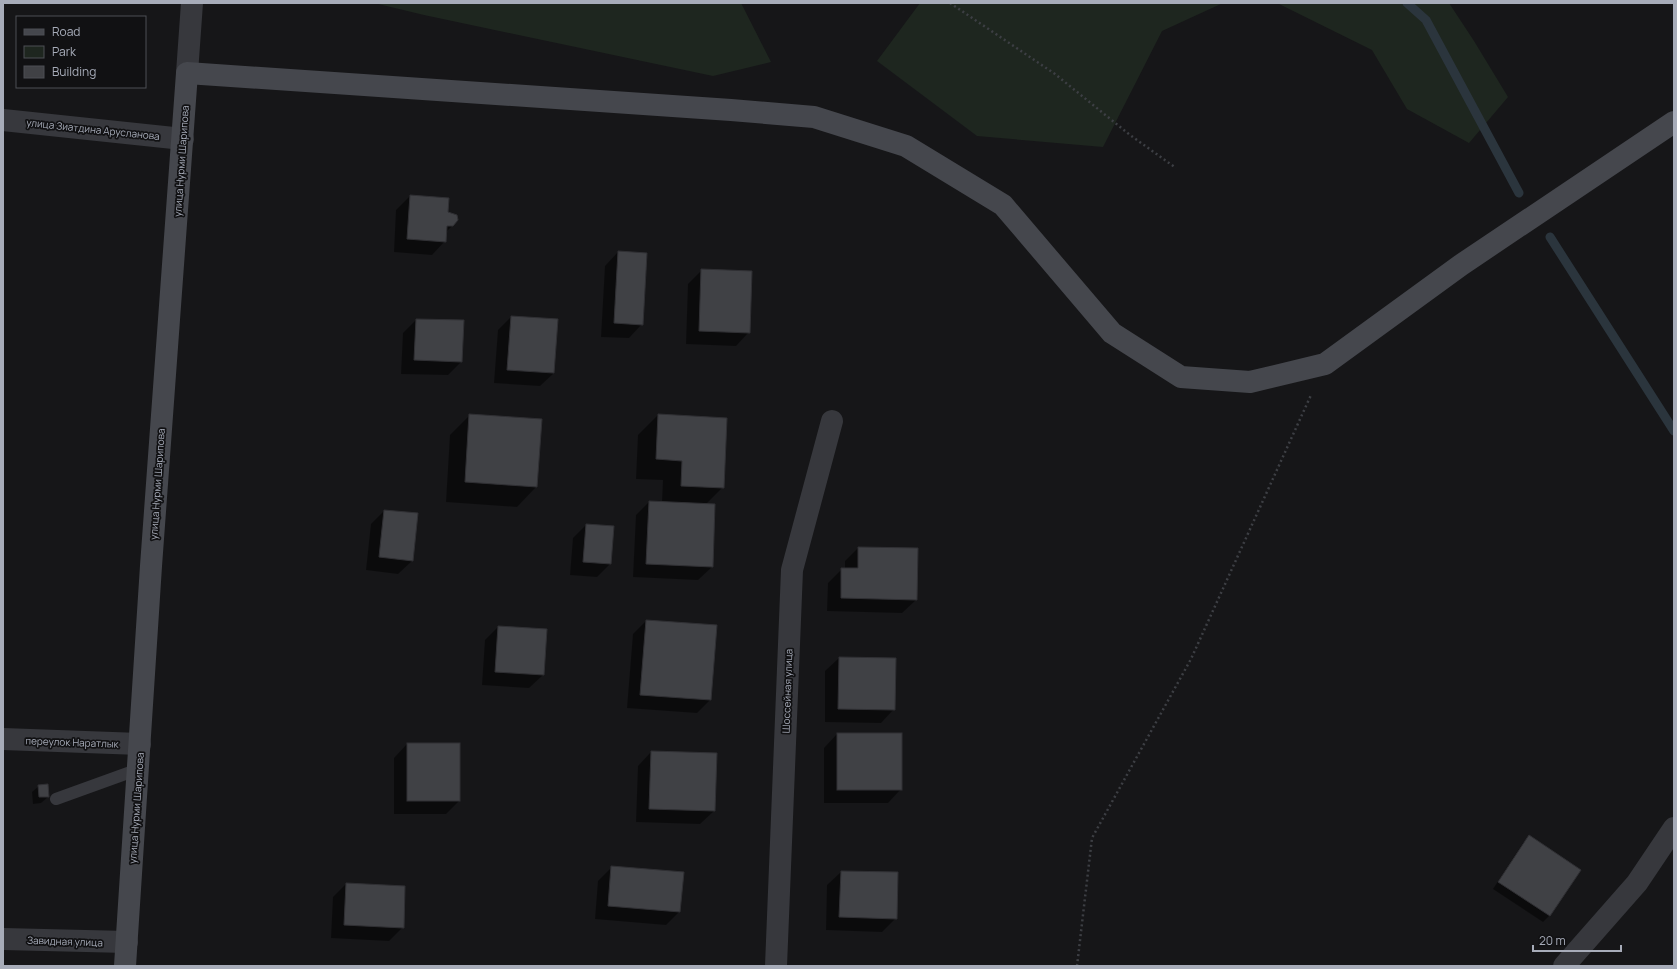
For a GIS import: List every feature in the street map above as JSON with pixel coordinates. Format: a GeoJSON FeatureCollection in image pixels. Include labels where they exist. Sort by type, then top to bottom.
{"type":"FeatureCollection","features":[{"type":"Feature","properties":{"kind":"main road","name":"улица Нурми Шарипова"},"geometry":{"type":"LineString","coordinates":[[125,966],[139,769],[153,531],[187,73]]}},
{"type":"Feature","properties":{"kind":"main road"},"geometry":{"type":"LineString","coordinates":[[187,73],[814,117],[906,146],[1003,205],[1112,333],[1181,377],[1250,382],[1325,364],[1461,266],[1674,122]]}},
{"type":"Feature","properties":{"kind":"street","name":"улица Нурми Шарипова"},"geometry":{"type":"LineString","coordinates":[[187,73],[192,3]]}},
{"type":"Feature","properties":{"kind":"street","name":"улица Зиатдина Арусланова"},"geometry":{"type":"LineString","coordinates":[[3,120],[183,139]]}},
{"type":"Feature","properties":{"kind":"street","name":"Шоссейная улица"},"geometry":{"type":"LineString","coordinates":[[776,966],[792,570],[832,421]]}},
{"type":"Feature","properties":{"kind":"street","name":"переулок Наратлык"},"geometry":{"type":"LineString","coordinates":[[3,739],[140,744]]}},
{"type":"Feature","properties":{"kind":"street"},"geometry":{"type":"LineString","coordinates":[[1564,966],[1637,883],[1674,828]]}},
{"type":"Feature","properties":{"kind":"street","name":"Завидная улица"},"geometry":{"type":"LineString","coordinates":[[3,939],[127,942]]}},
{"type":"Feature","properties":{"kind":"lane"},"geometry":{"type":"LineString","coordinates":[[56,799],[139,769]]}},
{"type":"Feature","properties":{"kind":"path"},"geometry":{"type":"LineString","coordinates":[[950,3],[1055,74],[1130,135],[1176,168]]}},
{"type":"Feature","properties":{"kind":"path"},"geometry":{"type":"LineString","coordinates":[[1077,966],[1092,838],[1191,659],[1325,364]]}},
{"type":"Feature","properties":{"kind":"green space"},"geometry":{"type":"Polygon","coordinates":[[[374,3],[741,3],[771,62],[713,76],[424,15],[374,3]]]}},
{"type":"Feature","properties":{"kind":"green space"},"geometry":{"type":"Polygon","coordinates":[[[920,3],[1223,3],[1162,31],[1103,147],[977,136],[877,61],[920,3]]]}},
{"type":"Feature","properties":{"kind":"green space"},"geometry":{"type":"Polygon","coordinates":[[[1277,3],[1449,3],[1508,97],[1469,143],[1407,109],[1372,50],[1277,3]]]}},
{"type":"Feature","properties":{"kind":"building"},"geometry":{"type":"Polygon","coordinates":[[[410,195],[449,198],[448,212],[457,215],[458,220],[453,226],[447,226],[446,242],[407,239],[410,195]]]}},
{"type":"Feature","properties":{"kind":"building"},"geometry":{"type":"Polygon","coordinates":[[[618,251],[647,253],[643,325],[614,323],[618,251]]]}},
{"type":"Feature","properties":{"kind":"building"},"geometry":{"type":"Polygon","coordinates":[[[701,269],[752,271],[750,333],[699,331],[701,269]]]}},
{"type":"Feature","properties":{"kind":"building"},"geometry":{"type":"Polygon","coordinates":[[[511,316],[558,319],[554,373],[507,370],[511,316]]]}},
{"type":"Feature","properties":{"kind":"building"},"geometry":{"type":"Polygon","coordinates":[[[416,319],[464,320],[462,362],[414,360],[416,319]]]}},
{"type":"Feature","properties":{"kind":"building"},"geometry":{"type":"Polygon","coordinates":[[[469,414],[542,419],[537,487],[465,482],[469,414]]]}},
{"type":"Feature","properties":{"kind":"building"},"geometry":{"type":"Polygon","coordinates":[[[658,414],[727,418],[724,488],[681,486],[682,461],[656,459],[658,414]]]}},
{"type":"Feature","properties":{"kind":"building"},"geometry":{"type":"Polygon","coordinates":[[[649,501],[715,504],[713,567],[646,564],[649,501]]]}},
{"type":"Feature","properties":{"kind":"building"},"geometry":{"type":"Polygon","coordinates":[[[384,510],[418,513],[413,561],[379,557],[384,510]]]}},
{"type":"Feature","properties":{"kind":"building"},"geometry":{"type":"Polygon","coordinates":[[[586,524],[614,526],[611,564],[583,562],[586,524]]]}},
{"type":"Feature","properties":{"kind":"building"},"geometry":{"type":"Polygon","coordinates":[[[858,547],[918,548],[917,600],[841,598],[841,568],[858,568],[858,547]]]}},
{"type":"Feature","properties":{"kind":"building"},"geometry":{"type":"Polygon","coordinates":[[[646,620],[717,625],[711,700],[640,695],[646,620]]]}},
{"type":"Feature","properties":{"kind":"building"},"geometry":{"type":"Polygon","coordinates":[[[498,626],[547,629],[544,675],[495,672],[498,626]]]}},
{"type":"Feature","properties":{"kind":"building"},"geometry":{"type":"Polygon","coordinates":[[[839,657],[896,658],[895,710],[838,709],[839,657]]]}},
{"type":"Feature","properties":{"kind":"building"},"geometry":{"type":"Polygon","coordinates":[[[837,733],[902,733],[902,790],[837,790],[837,733]]]}},
{"type":"Feature","properties":{"kind":"building"},"geometry":{"type":"Polygon","coordinates":[[[407,743],[460,743],[460,801],[407,801],[407,743]]]}},
{"type":"Feature","properties":{"kind":"building"},"geometry":{"type":"Polygon","coordinates":[[[651,751],[717,753],[715,811],[649,809],[651,751]]]}},
{"type":"Feature","properties":{"kind":"building"},"geometry":{"type":"Polygon","coordinates":[[[48,784],[49,797],[39,797],[38,785],[48,784]]]}},
{"type":"Feature","properties":{"kind":"building"},"geometry":{"type":"Polygon","coordinates":[[[1529,835],[1581,870],[1550,916],[1498,882],[1529,835]]]}},
{"type":"Feature","properties":{"kind":"building"},"geometry":{"type":"Polygon","coordinates":[[[611,866],[684,872],[680,912],[608,906],[611,866]]]}},
{"type":"Feature","properties":{"kind":"building"},"geometry":{"type":"Polygon","coordinates":[[[841,871],[898,872],[897,919],[839,917],[841,871]]]}},
{"type":"Feature","properties":{"kind":"building"},"geometry":{"type":"Polygon","coordinates":[[[346,883],[405,886],[404,928],[344,925],[346,883]]]}},
{"type":"Feature","properties":{"kind":"waterway"},"geometry":{"type":"LineString","coordinates":[[1407,3],[1426,20],[1519,193]]}},
{"type":"Feature","properties":{"kind":"waterway"},"geometry":{"type":"LineString","coordinates":[[1550,237],[1674,431]]}}]}
